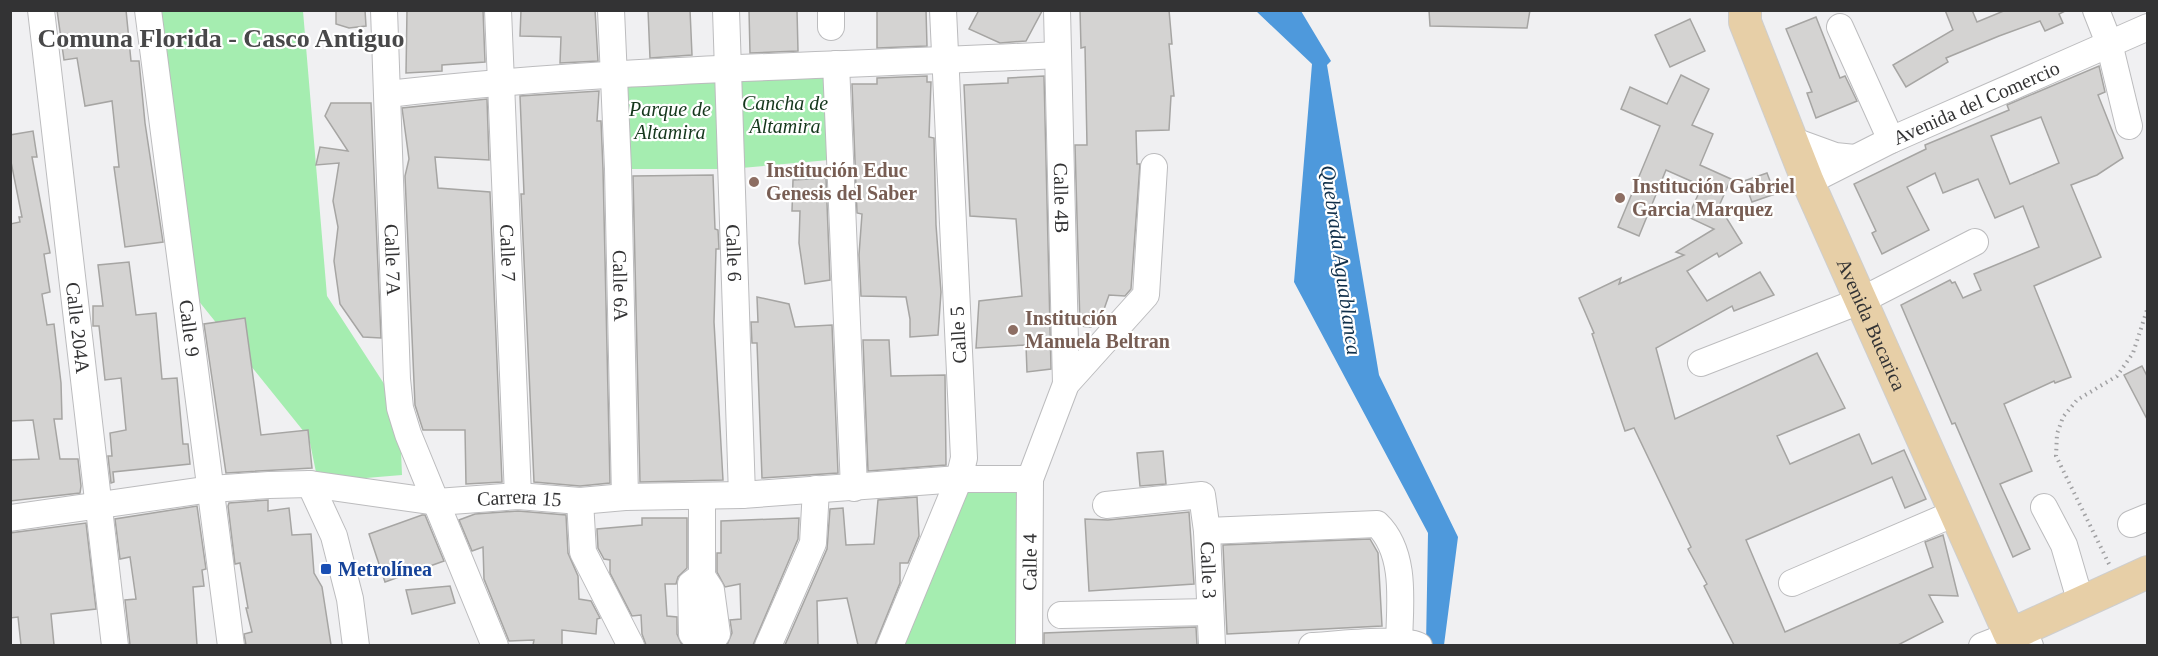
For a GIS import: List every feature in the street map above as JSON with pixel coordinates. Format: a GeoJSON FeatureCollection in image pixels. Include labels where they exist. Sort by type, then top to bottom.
{"type":"FeatureCollection","features":[{"type":"Feature","properties":{"kind":"main road","name":"Avenida Bucarica"},"geometry":{"type":"LineString","coordinates":[[1745,10],[1745,22],[1808,182],[1955,513],[2008,642]]}},
{"type":"Feature","properties":{"kind":"main road"},"geometry":{"type":"LineString","coordinates":[[2008,642],[2081,603],[2148,573]]}},
{"type":"Feature","properties":{"kind":"street","name":"Calle 204A"},"geometry":{"type":"LineString","coordinates":[[41,10],[115,645]]}},
{"type":"Feature","properties":{"kind":"street","name":"Calle 9"},"geometry":{"type":"LineString","coordinates":[[148,10],[231,645]]}},
{"type":"Feature","properties":{"kind":"street","name":"Calle 7A"},"geometry":{"type":"LineString","coordinates":[[384,10],[397,379],[400,408],[408,434],[437,502]]}},
{"type":"Feature","properties":{"kind":"street","name":"Calle 7"},"geometry":{"type":"LineString","coordinates":[[498,10],[518,496]]}},
{"type":"Feature","properties":{"kind":"street"},"geometry":{"type":"LineString","coordinates":[[611,10],[614,75]]}},
{"type":"Feature","properties":{"kind":"street","name":"Calle 6"},"geometry":{"type":"LineString","coordinates":[[726,10],[742,495]]}},
{"type":"Feature","properties":{"kind":"street","name":"Calle 5"},"geometry":{"type":"LineString","coordinates":[[890,645],[959,479],[964,458],[943,10]]}},
{"type":"Feature","properties":{"kind":"street","name":"Calle 4B"},"geometry":{"type":"LineString","coordinates":[[1057,10],[1066,384]]}},
{"type":"Feature","properties":{"kind":"street"},"geometry":{"type":"LineString","coordinates":[[2096,10],[2109,44],[2129,126]]}},
{"type":"Feature","properties":{"kind":"street"},"geometry":{"type":"LineString","coordinates":[[1840,27],[1890,140]]}},
{"type":"Feature","properties":{"kind":"street","name":"Avenida del Comercio"},"geometry":{"type":"LineString","coordinates":[[1808,182],[1890,140],[2148,27]]}},
{"type":"Feature","properties":{"kind":"street"},"geometry":{"type":"LineString","coordinates":[[388,94],[502,81],[727,67],[1058,55]]}},
{"type":"Feature","properties":{"kind":"street"},"geometry":{"type":"LineString","coordinates":[[836,64],[854,488]]}},
{"type":"Feature","properties":{"kind":"street","name":"Calle 6A"},"geometry":{"type":"LineString","coordinates":[[614,75],[625,497]]}},
{"type":"Feature","properties":{"kind":"street"},"geometry":{"type":"LineString","coordinates":[[1791,140],[1835,156],[1856,158]]}},
{"type":"Feature","properties":{"kind":"street"},"geometry":{"type":"LineString","coordinates":[[1030,479],[1066,384],[1146,295],[1154,166]]}},
{"type":"Feature","properties":{"kind":"street"},"geometry":{"type":"LineString","coordinates":[[1701,363],[1860,301],[1975,242]]}},
{"type":"Feature","properties":{"kind":"street","name":"Carrera 15"},"geometry":{"type":"LineString","coordinates":[[10,518],[211,489],[309,484],[437,502],[518,496],[580,501],[625,497],[742,495],[959,479],[1030,479]]}},
{"type":"Feature","properties":{"kind":"street","name":"Calle 4"},"geometry":{"type":"LineString","coordinates":[[1029,645],[1030,479]]}},
{"type":"Feature","properties":{"kind":"street"},"geometry":{"type":"LineString","coordinates":[[309,484],[334,536],[350,599],[356,645]]}},
{"type":"Feature","properties":{"kind":"street"},"geometry":{"type":"LineString","coordinates":[[768,645],[813,543],[816,489]]}},
{"type":"Feature","properties":{"kind":"street","name":"Calle 3"},"geometry":{"type":"LineString","coordinates":[[1106,505],[1202,495],[1207,531],[1212,645]]}},
{"type":"Feature","properties":{"kind":"street"},"geometry":{"type":"LineString","coordinates":[[702,496],[702,576],[711,590],[717,634],[706,645]]}},
{"type":"Feature","properties":{"kind":"street"},"geometry":{"type":"LineString","coordinates":[[580,501],[583,552],[631,645]]}},
{"type":"Feature","properties":{"kind":"street"},"geometry":{"type":"LineString","coordinates":[[437,502],[495,645]]}},
{"type":"Feature","properties":{"kind":"street"},"geometry":{"type":"LineString","coordinates":[[2044,507],[2064,545],[2081,603]]}},
{"type":"Feature","properties":{"kind":"street"},"geometry":{"type":"LineString","coordinates":[[1792,583],[1955,513]]}},
{"type":"Feature","properties":{"kind":"street"},"geometry":{"type":"LineString","coordinates":[[1207,531],[1377,525],[1389,536],[1401,582],[1409,644],[1312,645]]}},
{"type":"Feature","properties":{"kind":"street"},"geometry":{"type":"LineString","coordinates":[[1061,615],[1210,612]]}},
{"type":"Feature","properties":{"kind":"path"},"geometry":{"type":"LineString","coordinates":[[2119,585],[2056,456],[2057,434],[2063,417],[2077,400],[2117,376],[2133,353],[2148,307]]}},
{"type":"Feature","properties":{"kind":"green space"},"geometry":{"type":"Polygon","coordinates":[[[153,11],[303,11],[327,296],[392,396],[400,427],[402,475],[318,482],[309,438],[185,284],[153,11]]]}},
{"type":"Feature","properties":{"kind":"green space"},"geometry":{"type":"Polygon","coordinates":[[[836,64],[840,159],[730,169],[619,169],[614,75],[836,64]]]}},
{"type":"Feature","properties":{"kind":"green space"},"geometry":{"type":"Polygon","coordinates":[[[1028,481],[1028,645],[898,646],[961,485],[1028,481]]]}},
{"type":"Feature","properties":{"kind":"water","name":"Quebrada Aguablanca"},"geometry":{"type":"Polygon","coordinates":[[[1256,11],[1301,11],[1331,61],[1327,65],[1379,375],[1458,537],[1444,645],[1426,645],[1428,533],[1294,282],[1312,64],[1256,11]]]}},
{"type":"Feature","properties":{"kind":"building"},"geometry":{"type":"Polygon","coordinates":[[[57,10],[126,10],[131,61],[139,61],[145,123],[163,242],[125,247],[114,167],[119,167],[112,101],[85,106],[77,58],[64,60],[57,10]]]}},
{"type":"Feature","properties":{"kind":"building"},"geometry":{"type":"Polygon","coordinates":[[[336,10],[365,10],[366,26],[349,28],[336,24],[336,10]]]}},
{"type":"Feature","properties":{"kind":"building"},"geometry":{"type":"Polygon","coordinates":[[[407,10],[483,10],[485,62],[442,65],[442,71],[406,73],[407,10]]]}},
{"type":"Feature","properties":{"kind":"building"},"geometry":{"type":"Polygon","coordinates":[[[521,10],[595,10],[598,61],[560,63],[561,37],[520,36],[521,10]]]}},
{"type":"Feature","properties":{"kind":"building"},"geometry":{"type":"Polygon","coordinates":[[[648,10],[690,10],[692,55],[650,58],[648,10]]]}},
{"type":"Feature","properties":{"kind":"building"},"geometry":{"type":"Polygon","coordinates":[[[749,10],[797,10],[798,51],[750,53],[749,10]]]}},
{"type":"Feature","properties":{"kind":"building"},"geometry":{"type":"Polygon","coordinates":[[[877,10],[926,10],[927,46],[877,48],[877,10]]]}},
{"type":"Feature","properties":{"kind":"building"},"geometry":{"type":"Polygon","coordinates":[[[979,10],[1042,11],[1026,41],[1000,43],[969,29],[979,10]]]}},
{"type":"Feature","properties":{"kind":"building"},"geometry":{"type":"Polygon","coordinates":[[[1080,10],[1169,10],[1172,44],[1169,44],[1174,96],[1171,96],[1169,130],[1136,131],[1137,164],[1140,164],[1131,289],[1125,296],[1109,295],[1102,315],[1092,315],[1091,327],[1080,326],[1075,145],[1087,145],[1085,47],[1081,48],[1080,10]]]}},
{"type":"Feature","properties":{"kind":"building"},"geometry":{"type":"Polygon","coordinates":[[[1429,10],[1530,10],[1527,28],[1430,26],[1429,10]]]}},
{"type":"Feature","properties":{"kind":"building"},"geometry":{"type":"Polygon","coordinates":[[[1945,10],[1972,10],[1977,22],[2006,10],[2065,11],[2059,14],[2063,23],[2045,31],[2040,21],[1999,36],[1946,58],[1948,62],[1906,87],[1893,65],[1953,30],[1945,10]]]}},
{"type":"Feature","properties":{"kind":"building"},"geometry":{"type":"Polygon","coordinates":[[[1816,17],[1840,78],[1845,76],[1857,101],[1816,118],[1807,93],[1812,92],[1786,29],[1816,17]]]}},
{"type":"Feature","properties":{"kind":"building"},"geometry":{"type":"Polygon","coordinates":[[[1690,19],[1705,51],[1670,67],[1655,35],[1690,19]]]}},
{"type":"Feature","properties":{"kind":"building"},"geometry":{"type":"Polygon","coordinates":[[[2099,66],[2105,92],[2098,95],[2123,158],[2097,175],[2071,185],[2101,257],[2034,286],[2071,377],[2055,383],[2054,381],[2004,404],[2032,471],[2000,484],[2030,549],[2013,557],[1901,305],[1950,280],[1952,283],[1955,282],[1963,298],[1981,290],[1974,274],[2039,247],[2023,206],[1995,218],[1978,179],[1943,193],[1935,173],[1907,187],[1929,230],[1882,254],[1872,233],[1876,231],[1854,184],[1926,149],[1925,145],[2009,110],[2007,105],[2099,66]],[[2041,117],[1991,136],[2010,184],[2059,163],[2041,117]]]}},
{"type":"Feature","properties":{"kind":"building"},"geometry":{"type":"Polygon","coordinates":[[[1681,75],[1709,89],[1692,125],[1713,134],[1700,165],[1731,179],[1719,206],[1742,243],[1719,257],[1717,253],[1687,271],[1707,301],[1760,272],[1774,295],[1734,311],[1732,306],[1656,348],[1675,419],[1817,353],[1845,408],[1777,436],[1790,464],[1859,434],[1872,464],[1904,450],[1926,499],[1905,508],[1892,477],[1746,540],[1785,632],[1933,567],[1925,542],[1943,535],[1958,596],[1929,595],[1943,622],[1898,645],[1734,645],[1704,586],[1707,584],[1688,549],[1691,547],[1634,428],[1625,431],[1592,334],[1594,333],[1579,298],[1621,278],[1619,284],[1684,255],[1676,252],[1714,229],[1688,217],[1702,186],[1666,170],[1639,236],[1618,227],[1660,126],[1621,109],[1630,87],[1667,104],[1681,75]]]}},
{"type":"Feature","properties":{"kind":"building"},"geometry":{"type":"Polygon","coordinates":[[[927,76],[927,82],[931,82],[929,137],[934,138],[936,225],[941,292],[938,335],[910,337],[906,297],[861,296],[859,255],[862,214],[857,213],[852,84],[877,84],[877,78],[927,76]]]}},
{"type":"Feature","properties":{"kind":"building"},"geometry":{"type":"Polygon","coordinates":[[[1044,76],[1051,369],[1027,372],[1026,345],[976,348],[979,301],[1022,296],[1016,219],[970,216],[964,85],[1008,83],[1008,78],[1044,76]]]}},
{"type":"Feature","properties":{"kind":"building"},"geometry":{"type":"Polygon","coordinates":[[[599,91],[597,121],[601,121],[603,169],[610,483],[580,486],[534,482],[521,194],[524,194],[520,96],[599,91]]]}},
{"type":"Feature","properties":{"kind":"building"},"geometry":{"type":"Polygon","coordinates":[[[487,99],[489,160],[435,157],[438,188],[490,192],[502,482],[466,484],[465,430],[423,430],[415,405],[405,176],[409,159],[402,108],[487,99]]]}},
{"type":"Feature","properties":{"kind":"building"},"geometry":{"type":"Polygon","coordinates":[[[331,103],[371,103],[381,338],[363,337],[340,304],[334,261],[338,227],[333,201],[339,163],[316,165],[320,147],[348,151],[325,116],[331,103]]]}},
{"type":"Feature","properties":{"kind":"building"},"geometry":{"type":"Polygon","coordinates":[[[33,131],[37,157],[32,157],[50,253],[44,254],[50,292],[42,294],[47,325],[54,324],[61,383],[62,419],[54,419],[60,459],[78,459],[81,486],[80,493],[10,501],[10,460],[39,459],[33,420],[10,421],[10,224],[20,222],[19,217],[22,217],[10,157],[10,135],[33,131]]]}},
{"type":"Feature","properties":{"kind":"building"},"geometry":{"type":"Polygon","coordinates":[[[1767,173],[1775,194],[1752,202],[1744,181],[1767,173]]]}},
{"type":"Feature","properties":{"kind":"building"},"geometry":{"type":"Polygon","coordinates":[[[713,175],[715,229],[718,230],[719,249],[716,249],[714,322],[723,480],[640,482],[633,176],[713,175]]]}},
{"type":"Feature","properties":{"kind":"building"},"geometry":{"type":"Polygon","coordinates":[[[826,178],[830,280],[805,284],[799,243],[800,211],[792,211],[793,180],[826,178]]]}},
{"type":"Feature","properties":{"kind":"building"},"geometry":{"type":"Polygon","coordinates":[[[129,262],[136,315],[156,313],[162,379],[177,378],[183,444],[188,444],[190,464],[113,472],[114,482],[111,483],[108,456],[112,456],[110,433],[126,430],[121,378],[105,380],[99,326],[93,326],[93,306],[103,306],[98,265],[129,262]]]}},
{"type":"Feature","properties":{"kind":"building"},"geometry":{"type":"Polygon","coordinates":[[[757,297],[789,304],[795,327],[832,325],[838,473],[762,478],[757,343],[752,343],[751,322],[758,322],[757,297]]]}},
{"type":"Feature","properties":{"kind":"building"},"geometry":{"type":"Polygon","coordinates":[[[245,318],[261,435],[308,430],[312,468],[226,473],[204,324],[245,318]]]}},
{"type":"Feature","properties":{"kind":"building"},"geometry":{"type":"Polygon","coordinates":[[[863,340],[889,340],[891,376],[945,375],[946,465],[868,471],[863,340]]]}},
{"type":"Feature","properties":{"kind":"building"},"geometry":{"type":"Polygon","coordinates":[[[2142,366],[2148,378],[2148,421],[2124,375],[2142,366]]]}},
{"type":"Feature","properties":{"kind":"building"},"geometry":{"type":"Polygon","coordinates":[[[1163,451],[1166,484],[1140,486],[1137,453],[1163,451]]]}},
{"type":"Feature","properties":{"kind":"building"},"geometry":{"type":"Polygon","coordinates":[[[917,497],[919,536],[908,563],[900,563],[900,583],[875,645],[858,645],[847,598],[817,601],[818,645],[785,645],[827,549],[830,509],[843,508],[846,545],[874,544],[878,500],[917,497]]]}},
{"type":"Feature","properties":{"kind":"building"},"geometry":{"type":"Polygon","coordinates":[[[268,500],[268,511],[289,508],[292,535],[311,534],[314,573],[322,587],[331,645],[246,645],[244,634],[252,632],[240,563],[235,564],[228,506],[229,503],[268,500]]]}},
{"type":"Feature","properties":{"kind":"building"},"geometry":{"type":"Polygon","coordinates":[[[197,506],[206,569],[202,570],[204,586],[193,587],[197,645],[130,645],[125,600],[136,599],[130,557],[120,559],[115,519],[197,506]]]}},
{"type":"Feature","properties":{"kind":"building"},"geometry":{"type":"Polygon","coordinates":[[[518,511],[566,515],[568,553],[578,576],[579,599],[591,601],[600,618],[597,619],[596,634],[562,630],[562,645],[533,645],[534,640],[509,641],[484,579],[483,547],[472,551],[459,520],[475,514],[518,511]]]}},
{"type":"Feature","properties":{"kind":"building"},"geometry":{"type":"Polygon","coordinates":[[[1189,512],[1194,584],[1089,591],[1085,519],[1108,520],[1189,512]]]}},
{"type":"Feature","properties":{"kind":"building"},"geometry":{"type":"Polygon","coordinates":[[[425,515],[444,561],[385,582],[369,534],[425,515]]]}},
{"type":"Feature","properties":{"kind":"building"},"geometry":{"type":"Polygon","coordinates":[[[642,518],[687,518],[687,568],[678,577],[676,584],[665,584],[667,616],[677,617],[677,634],[682,645],[646,645],[642,634],[641,615],[632,616],[610,573],[610,560],[604,559],[598,548],[597,529],[642,525],[642,518]]]}},
{"type":"Feature","properties":{"kind":"building"},"geometry":{"type":"Polygon","coordinates":[[[799,518],[798,539],[753,645],[727,645],[732,633],[730,620],[741,619],[740,584],[725,587],[717,572],[717,553],[721,553],[721,521],[799,518]]]}},
{"type":"Feature","properties":{"kind":"building"},"geometry":{"type":"Polygon","coordinates":[[[86,523],[96,609],[51,614],[54,645],[21,645],[18,617],[10,618],[10,533],[86,523]]]}},
{"type":"Feature","properties":{"kind":"building"},"geometry":{"type":"Polygon","coordinates":[[[1370,539],[1378,553],[1382,626],[1227,634],[1223,545],[1370,539]]]}},
{"type":"Feature","properties":{"kind":"building"},"geometry":{"type":"Polygon","coordinates":[[[450,586],[455,603],[412,614],[406,590],[450,586]]]}},
{"type":"Feature","properties":{"kind":"building"},"geometry":{"type":"Polygon","coordinates":[[[1196,627],[1197,645],[1044,645],[1044,633],[1196,627]]]}},
{"type":"Feature","properties":{"kind":"place","name":"Institución Educ Genesis del Saber"},"geometry":{"type":"Point","coordinates":[754,182]}},
{"type":"Feature","properties":{"kind":"place","name":"Institución Gabriel Garcia Marquez"},"geometry":{"type":"Point","coordinates":[1620,198]}},
{"type":"Feature","properties":{"kind":"place","name":"Institución Manuela Beltran"},"geometry":{"type":"Point","coordinates":[1013,330]}},
{"type":"Feature","properties":{"kind":"place","name":"Metrolínea"},"geometry":{"type":"Point","coordinates":[326,569]}},
{"type":"Feature","properties":{"kind":"district","name":"Comuna Florida - Casco Antiguo"},"geometry":{"type":"Point","coordinates":[221,38]}},
{"type":"Feature","properties":{"kind":"park label","name":"Cancha de Altamira"},"geometry":{"type":"Point","coordinates":[785,114]}},
{"type":"Feature","properties":{"kind":"park label","name":"Parque de Altamira"},"geometry":{"type":"Point","coordinates":[670,120]}}]}
